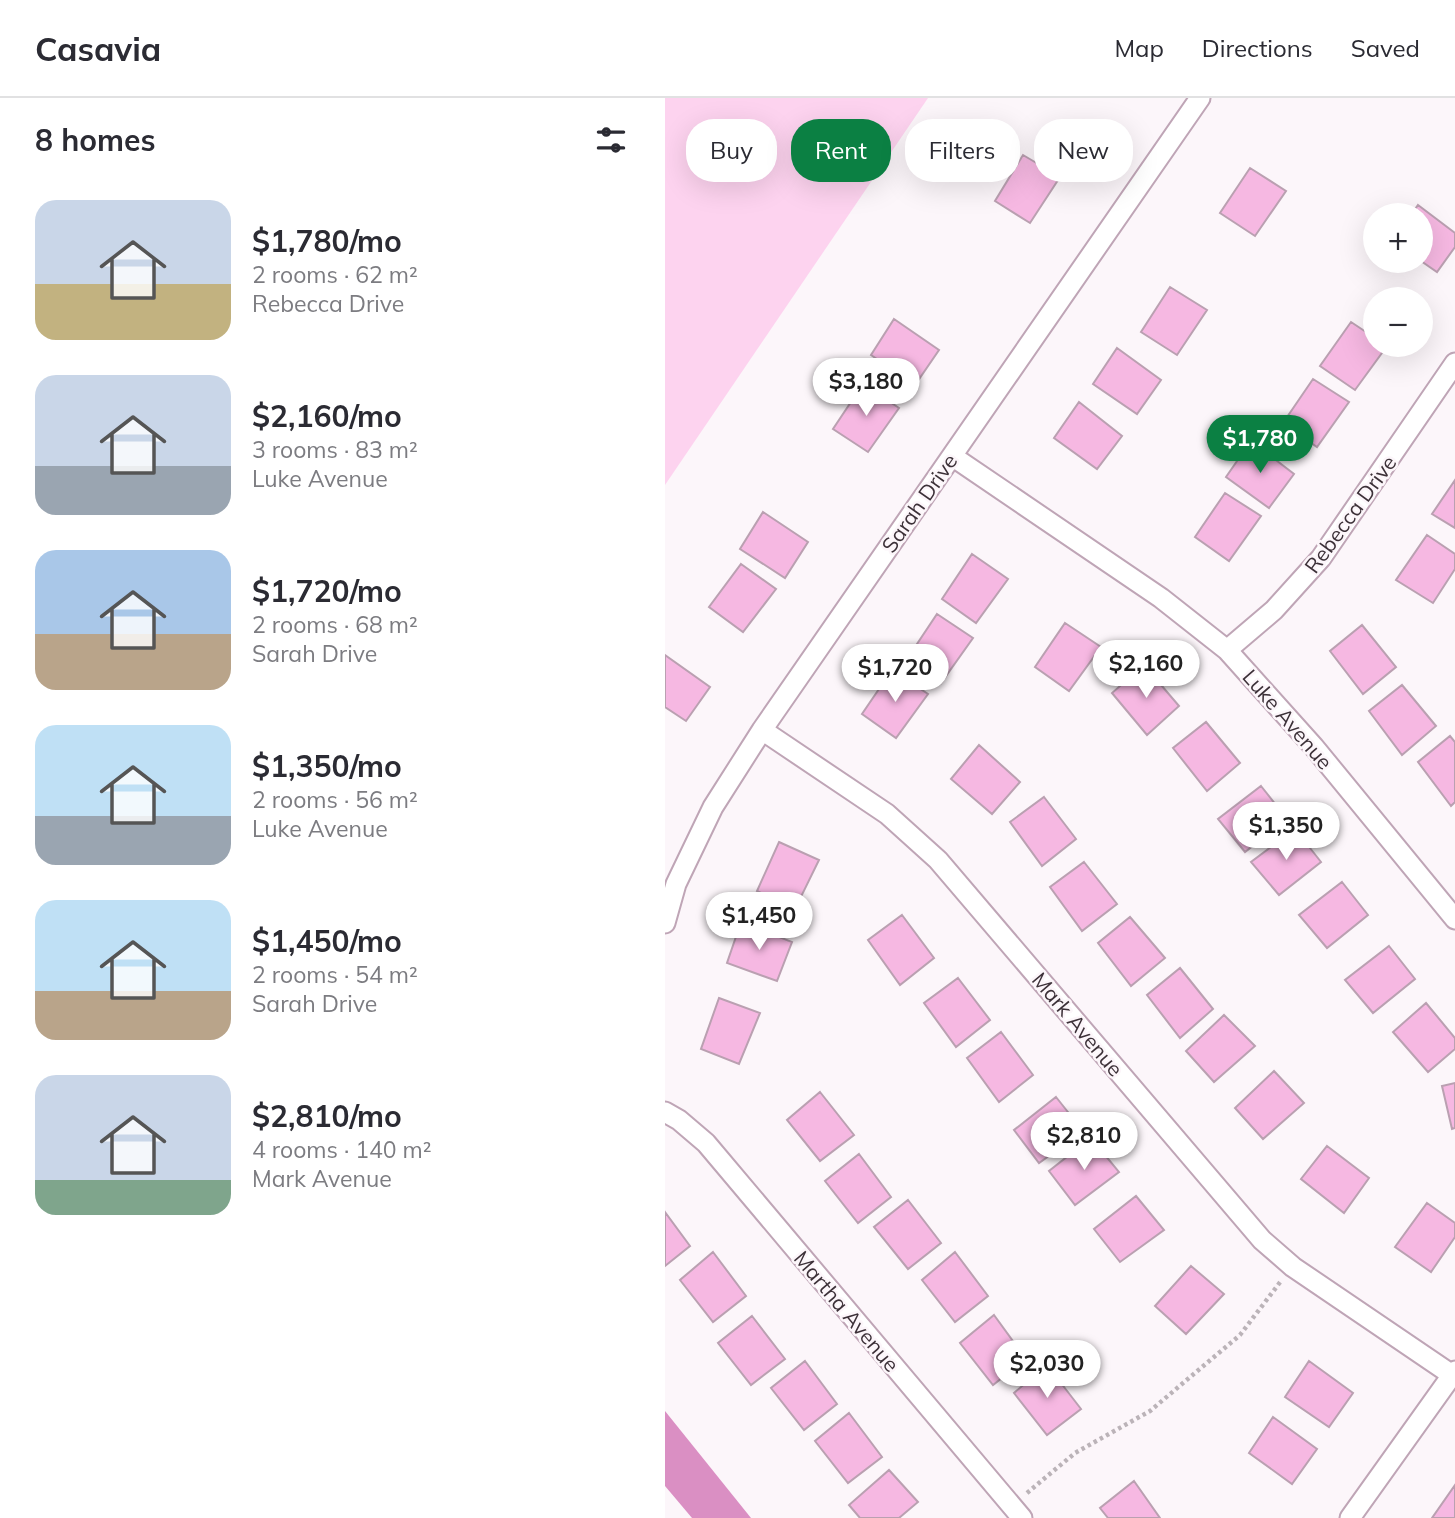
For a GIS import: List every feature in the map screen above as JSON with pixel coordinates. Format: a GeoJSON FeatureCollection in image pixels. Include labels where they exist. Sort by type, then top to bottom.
{"type":"FeatureCollection","features":[{"type":"Feature","properties":{"kind":"street","name":"Sarah Drive"},"geometry":{"type":"LineString","coordinates":[[665,923],[676,884],[713,807],[762,730],[1200,98]]}},
{"type":"Feature","properties":{"kind":"street","name":"Rebecca Drive"},"geometry":{"type":"LineString","coordinates":[[1227,650],[1274,610],[1321,558],[1455,363]]}},
{"type":"Feature","properties":{"kind":"street","name":"Luke Avenue"},"geometry":{"type":"LineString","coordinates":[[952,456],[1160,598],[1227,650],[1314,747],[1455,919]]}},
{"type":"Feature","properties":{"kind":"street","name":"Mark Avenue"},"geometry":{"type":"LineString","coordinates":[[762,730],[887,814],[938,860],[1262,1240],[1293,1267],[1454,1374]]}},
{"type":"Feature","properties":{"kind":"street","name":"Martha Avenue"},"geometry":{"type":"LineString","coordinates":[[665,1112],[706,1143],[1016,1512]]}},
{"type":"Feature","properties":{"kind":"street"},"geometry":{"type":"LineString","coordinates":[[1350,1518],[1454,1374]]}},
{"type":"Feature","properties":{"kind":"path"},"geometry":{"type":"LineString","coordinates":[[1016,1512],[1075,1453],[1150,1411],[1240,1335],[1293,1267]]}},
{"type":"Feature","properties":{"kind":"shaded area"},"geometry":{"type":"Polygon","coordinates":[[[665,98],[928,98],[914,119],[905,119],[905,132],[891,152],[891,119],[791,119],[791,182],[871,182],[665,485],[665,98]]]}},
{"type":"Feature","properties":{"kind":"shaded area"},"geometry":{"type":"Polygon","coordinates":[[[665,1411],[751,1518],[692,1518],[665,1486],[665,1411]]]}},
{"type":"Feature","properties":{"kind":"building"},"geometry":{"type":"Polygon","coordinates":[[[1023,155],[1034,162],[1034,182],[1057,182],[1030,223],[995,201],[1007,182],[1020,182],[1020,160],[1023,155]]]}},
{"type":"Feature","properties":{"kind":"building"},"geometry":{"type":"Polygon","coordinates":[[[1250,168],[1286,191],[1255,236],[1220,213],[1250,168]]]}},
{"type":"Feature","properties":{"kind":"building"},"geometry":{"type":"Polygon","coordinates":[[[1433,216],[1455,233],[1455,247],[1437,272],[1433,269],[1433,216]]]}},
{"type":"Feature","properties":{"kind":"building"},"geometry":{"type":"Polygon","coordinates":[[[1170,287],[1207,310],[1177,355],[1141,332],[1170,287]]]}},
{"type":"Feature","properties":{"kind":"building"},"geometry":{"type":"Polygon","coordinates":[[[894,319],[939,350],[915,385],[871,355],[894,319]]]}},
{"type":"Feature","properties":{"kind":"building"},"geometry":{"type":"Polygon","coordinates":[[[1351,322],[1363,330],[1363,357],[1379,357],[1355,390],[1320,366],[1351,322]]]}},
{"type":"Feature","properties":{"kind":"building"},"geometry":{"type":"Polygon","coordinates":[[[1117,348],[1161,380],[1137,414],[1093,384],[1117,348]]]}},
{"type":"Feature","properties":{"kind":"building"},"geometry":{"type":"Polygon","coordinates":[[[1313,379],[1349,402],[1317,447],[1283,423],[1313,379]]]}},
{"type":"Feature","properties":{"kind":"building"},"geometry":{"type":"Polygon","coordinates":[[[863,384],[899,408],[868,452],[833,429],[863,384]]]}},
{"type":"Feature","properties":{"kind":"building"},"geometry":{"type":"Polygon","coordinates":[[[1079,402],[1122,436],[1097,469],[1054,438],[1079,402]]]}},
{"type":"Feature","properties":{"kind":"building"},"geometry":{"type":"Polygon","coordinates":[[[1251,441],[1294,474],[1269,508],[1226,477],[1251,441]]]}},
{"type":"Feature","properties":{"kind":"building"},"geometry":{"type":"Polygon","coordinates":[[[1455,480],[1455,528],[1432,514],[1455,480]]]}},
{"type":"Feature","properties":{"kind":"building"},"geometry":{"type":"Polygon","coordinates":[[[1225,493],[1261,516],[1229,561],[1195,537],[1225,493]]]}},
{"type":"Feature","properties":{"kind":"building"},"geometry":{"type":"Polygon","coordinates":[[[763,512],[808,542],[785,578],[740,549],[763,512]]]}},
{"type":"Feature","properties":{"kind":"building"},"geometry":{"type":"Polygon","coordinates":[[[1427,535],[1455,554],[1455,569],[1433,603],[1396,580],[1427,535]]]}},
{"type":"Feature","properties":{"kind":"building"},"geometry":{"type":"Polygon","coordinates":[[[972,554],[1008,579],[976,623],[942,599],[972,554]]]}},
{"type":"Feature","properties":{"kind":"building"},"geometry":{"type":"Polygon","coordinates":[[[741,564],[776,589],[743,632],[709,607],[741,564]]]}},
{"type":"Feature","properties":{"kind":"building"},"geometry":{"type":"Polygon","coordinates":[[[937,614],[973,638],[941,683],[907,659],[937,614]]]}},
{"type":"Feature","properties":{"kind":"building"},"geometry":{"type":"Polygon","coordinates":[[[1065,623],[1101,647],[1069,691],[1035,667],[1065,623]]]}},
{"type":"Feature","properties":{"kind":"building"},"geometry":{"type":"Polygon","coordinates":[[[1362,625],[1396,667],[1363,694],[1330,651],[1362,625]]]}},
{"type":"Feature","properties":{"kind":"building"},"geometry":{"type":"Polygon","coordinates":[[[665,655],[710,687],[686,721],[665,707],[665,655]]]}},
{"type":"Feature","properties":{"kind":"building"},"geometry":{"type":"Polygon","coordinates":[[[1144,665],[1179,706],[1147,735],[1112,693],[1144,665]]]}},
{"type":"Feature","properties":{"kind":"building"},"geometry":{"type":"Polygon","coordinates":[[[892,670],[928,694],[896,738],[862,714],[892,670]]]}},
{"type":"Feature","properties":{"kind":"building"},"geometry":{"type":"Polygon","coordinates":[[[1402,685],[1436,726],[1402,755],[1369,711],[1402,685]]]}},
{"type":"Feature","properties":{"kind":"building"},"geometry":{"type":"Polygon","coordinates":[[[1206,722],[1240,763],[1207,791],[1173,748],[1206,722]]]}},
{"type":"Feature","properties":{"kind":"building"},"geometry":{"type":"Polygon","coordinates":[[[1450,736],[1455,742],[1455,802],[1451,806],[1418,762],[1450,736]]]}},
{"type":"Feature","properties":{"kind":"building"},"geometry":{"type":"Polygon","coordinates":[[[979,745],[1020,782],[992,814],[951,779],[979,745]]]}},
{"type":"Feature","properties":{"kind":"building"},"geometry":{"type":"Polygon","coordinates":[[[1261,786],[1287,819],[1245,852],[1218,819],[1261,786]]]}},
{"type":"Feature","properties":{"kind":"building"},"geometry":{"type":"Polygon","coordinates":[[[1044,797],[1076,839],[1042,866],[1010,822],[1044,797]]]}},
{"type":"Feature","properties":{"kind":"building"},"geometry":{"type":"Polygon","coordinates":[[[1295,829],[1321,862],[1279,895],[1251,862],[1295,829]]]}},
{"type":"Feature","properties":{"kind":"building"},"geometry":{"type":"Polygon","coordinates":[[[779,842],[819,860],[795,909],[757,891],[779,842]]]}},
{"type":"Feature","properties":{"kind":"building"},"geometry":{"type":"Polygon","coordinates":[[[1084,862],[1117,904],[1082,931],[1050,887],[1084,862]]]}},
{"type":"Feature","properties":{"kind":"building"},"geometry":{"type":"Polygon","coordinates":[[[1342,882],[1368,915],[1327,948],[1299,915],[1342,882]]]}},
{"type":"Feature","properties":{"kind":"building"},"geometry":{"type":"Polygon","coordinates":[[[902,915],[934,958],[900,985],[868,940],[902,915]]]}},
{"type":"Feature","properties":{"kind":"building"},"geometry":{"type":"Polygon","coordinates":[[[1130,917],[1165,958],[1131,986],[1098,943],[1130,917]]]}},
{"type":"Feature","properties":{"kind":"building"},"geometry":{"type":"Polygon","coordinates":[[[741,922],[792,942],[777,981],[727,963],[741,922]]]}},
{"type":"Feature","properties":{"kind":"building"},"geometry":{"type":"Polygon","coordinates":[[[1389,946],[1415,979],[1373,1013],[1345,980],[1389,946]]]}},
{"type":"Feature","properties":{"kind":"building"},"geometry":{"type":"Polygon","coordinates":[[[1180,968],[1213,1009],[1180,1038],[1147,995],[1180,968]]]}},
{"type":"Feature","properties":{"kind":"building"},"geometry":{"type":"Polygon","coordinates":[[[958,978],[990,1020],[956,1047],[924,1003],[958,978]]]}},
{"type":"Feature","properties":{"kind":"building"},"geometry":{"type":"Polygon","coordinates":[[[719,998],[760,1013],[739,1064],[701,1049],[719,998]]]}},
{"type":"Feature","properties":{"kind":"building"},"geometry":{"type":"Polygon","coordinates":[[[1426,1003],[1455,1038],[1455,1049],[1428,1072],[1393,1032],[1426,1003]]]}},
{"type":"Feature","properties":{"kind":"building"},"geometry":{"type":"Polygon","coordinates":[[[1224,1015],[1255,1046],[1214,1082],[1186,1051],[1224,1015]]]}},
{"type":"Feature","properties":{"kind":"building"},"geometry":{"type":"Polygon","coordinates":[[[1001,1032],[1033,1075],[999,1102],[967,1058],[1001,1032]]]}},
{"type":"Feature","properties":{"kind":"building"},"geometry":{"type":"Polygon","coordinates":[[[1274,1071],[1304,1103],[1263,1139],[1235,1108],[1274,1071]]]}},
{"type":"Feature","properties":{"kind":"building"},"geometry":{"type":"Polygon","coordinates":[[[1455,1083],[1455,1128],[1452,1129],[1442,1086],[1455,1083]]]}},
{"type":"Feature","properties":{"kind":"building"},"geometry":{"type":"Polygon","coordinates":[[[820,1092],[854,1135],[820,1161],[787,1120],[820,1092]]]}},
{"type":"Feature","properties":{"kind":"building"},"geometry":{"type":"Polygon","coordinates":[[[1056,1097],[1083,1131],[1039,1163],[1014,1130],[1056,1097]]]}},
{"type":"Feature","properties":{"kind":"building"},"geometry":{"type":"Polygon","coordinates":[[[1091,1138],[1119,1172],[1075,1205],[1049,1171],[1091,1138]]]}},
{"type":"Feature","properties":{"kind":"building"},"geometry":{"type":"Polygon","coordinates":[[[1327,1146],[1369,1178],[1344,1213],[1301,1179],[1327,1146]]]}},
{"type":"Feature","properties":{"kind":"building"},"geometry":{"type":"Polygon","coordinates":[[[859,1154],[891,1197],[858,1223],[825,1181],[859,1154]]]}},
{"type":"Feature","properties":{"kind":"building"},"geometry":{"type":"Polygon","coordinates":[[[1136,1196],[1164,1230],[1120,1262],[1094,1229],[1136,1196]]]}},
{"type":"Feature","properties":{"kind":"building"},"geometry":{"type":"Polygon","coordinates":[[[908,1200],[941,1243],[908,1269],[874,1227],[908,1200]]]}},
{"type":"Feature","properties":{"kind":"building"},"geometry":{"type":"Polygon","coordinates":[[[1427,1203],[1455,1223],[1455,1237],[1431,1272],[1395,1247],[1427,1203]]]}},
{"type":"Feature","properties":{"kind":"building"},"geometry":{"type":"Polygon","coordinates":[[[665,1212],[690,1246],[665,1266],[665,1212]]]}},
{"type":"Feature","properties":{"kind":"building"},"geometry":{"type":"Polygon","coordinates":[[[713,1252],[746,1296],[713,1322],[680,1280],[713,1252]]]}},
{"type":"Feature","properties":{"kind":"building"},"geometry":{"type":"Polygon","coordinates":[[[955,1252],[988,1296],[955,1322],[922,1280],[955,1252]]]}},
{"type":"Feature","properties":{"kind":"building"},"geometry":{"type":"Polygon","coordinates":[[[1191,1266],[1224,1294],[1186,1334],[1155,1306],[1191,1266]]]}},
{"type":"Feature","properties":{"kind":"building"},"geometry":{"type":"Polygon","coordinates":[[[994,1315],[1026,1359],[993,1385],[960,1343],[994,1315]]]}},
{"type":"Feature","properties":{"kind":"building"},"geometry":{"type":"Polygon","coordinates":[[[752,1316],[785,1359],[751,1385],[718,1343],[752,1316]]]}},
{"type":"Feature","properties":{"kind":"building"},"geometry":{"type":"Polygon","coordinates":[[[805,1361],[837,1404],[804,1430],[771,1388],[805,1361]]]}},
{"type":"Feature","properties":{"kind":"building"},"geometry":{"type":"Polygon","coordinates":[[[1309,1361],[1353,1393],[1329,1427],[1285,1397],[1309,1361]]]}},
{"type":"Feature","properties":{"kind":"building"},"geometry":{"type":"Polygon","coordinates":[[[1047,1365],[1081,1409],[1047,1435],[1014,1393],[1047,1365]]]}},
{"type":"Feature","properties":{"kind":"building"},"geometry":{"type":"Polygon","coordinates":[[[849,1413],[882,1457],[848,1483],[815,1441],[849,1413]]]}},
{"type":"Feature","properties":{"kind":"building"},"geometry":{"type":"Polygon","coordinates":[[[1273,1417],[1317,1449],[1292,1484],[1249,1453],[1273,1417]]]}},
{"type":"Feature","properties":{"kind":"building"},"geometry":{"type":"Polygon","coordinates":[[[889,1470],[918,1502],[899,1518],[860,1518],[849,1505],[889,1470]]]}},
{"type":"Feature","properties":{"kind":"building"},"geometry":{"type":"Polygon","coordinates":[[[1134,1481],[1160,1518],[1108,1518],[1100,1508],[1134,1481]]]}},
{"type":"Feature","properties":{"kind":"building"},"geometry":{"type":"Polygon","coordinates":[[[1455,1485],[1455,1518],[1432,1518],[1455,1485]]]}}]}
